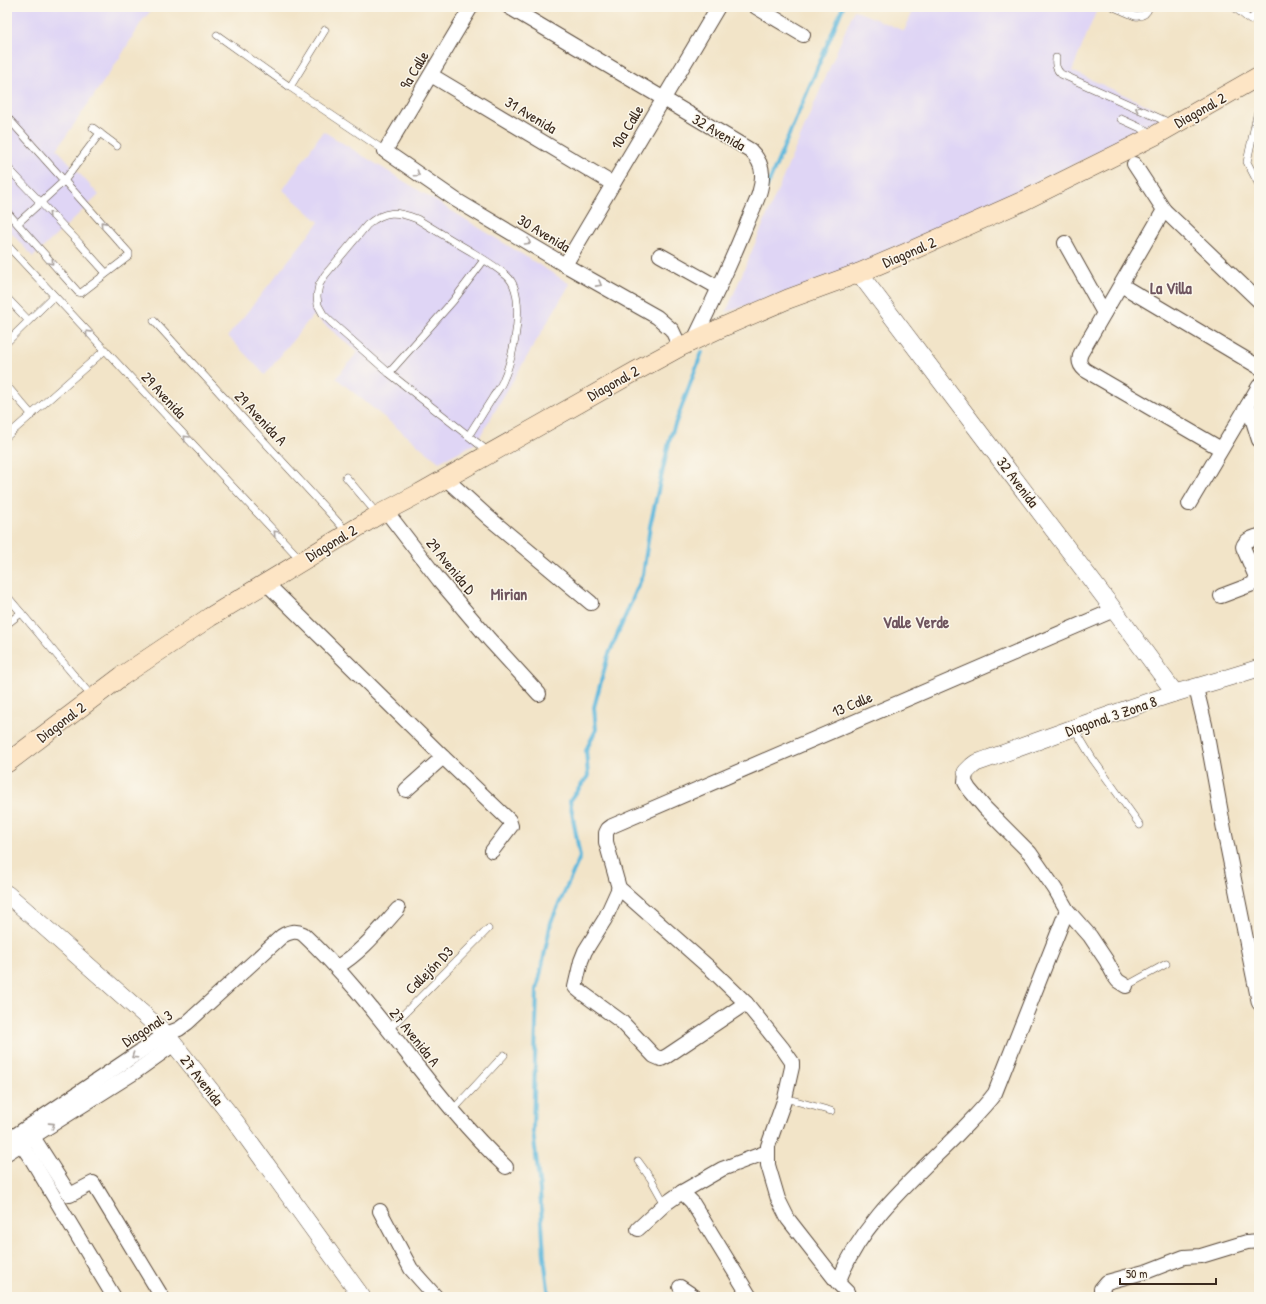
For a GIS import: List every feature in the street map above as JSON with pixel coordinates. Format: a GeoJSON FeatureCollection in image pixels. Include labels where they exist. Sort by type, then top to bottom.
{"type":"FeatureCollection","features":[{"type":"Feature","properties":{"kind":"main road","name":"Diagonal 2"},"geometry":{"type":"LineString","coordinates":[[7,763],[166,645],[216,613],[382,513],[687,343],[788,299],[859,273],[1023,201],[1156,135],[1259,76]]}},
{"type":"Feature","properties":{"kind":"street","name":"9a Calle"},"geometry":{"type":"LineString","coordinates":[[386,151],[471,7]]}},
{"type":"Feature","properties":{"kind":"street","name":"32 Avenida"},"geometry":{"type":"LineString","coordinates":[[509,7],[750,150],[761,164],[761,186],[740,242],[720,288],[687,343]]}},
{"type":"Feature","properties":{"kind":"street","name":"10a Calle"},"geometry":{"type":"LineString","coordinates":[[565,265],[718,7]]}},
{"type":"Feature","properties":{"kind":"street"},"geometry":{"type":"LineString","coordinates":[[756,7],[803,34]]}},
{"type":"Feature","properties":{"kind":"street","name":"31 Avenida"},"geometry":{"type":"LineString","coordinates":[[431,75],[613,184]]}},
{"type":"Feature","properties":{"kind":"street","name":"30 Avenida"},"geometry":{"type":"LineString","coordinates":[[386,151],[456,200],[565,265],[657,317],[687,343]]}},
{"type":"Feature","properties":{"kind":"street"},"geometry":{"type":"LineString","coordinates":[[1134,164],[1164,210],[1259,300]]}},
{"type":"Feature","properties":{"kind":"street"},"geometry":{"type":"LineString","coordinates":[[1164,210],[1104,313],[1079,358],[1079,362],[1082,368],[1221,449]]}},
{"type":"Feature","properties":{"kind":"street"},"geometry":{"type":"LineString","coordinates":[[1065,243],[1104,313]]}},
{"type":"Feature","properties":{"kind":"street"},"geometry":{"type":"LineString","coordinates":[[660,256],[720,288]]}},
{"type":"Feature","properties":{"kind":"street","name":"32 Avenida"},"geometry":{"type":"LineString","coordinates":[[859,273],[1175,693]]}},
{"type":"Feature","properties":{"kind":"street"},"geometry":{"type":"LineString","coordinates":[[1121,285],[1259,368]]}},
{"type":"Feature","properties":{"kind":"street"},"geometry":{"type":"LineString","coordinates":[[1189,504],[1259,386]]}},
{"type":"Feature","properties":{"kind":"street"},"geometry":{"type":"LineString","coordinates":[[1248,405],[1259,440]]}},
{"type":"Feature","properties":{"kind":"street"},"geometry":{"type":"LineString","coordinates":[[445,478],[489,518],[590,603]]}},
{"type":"Feature","properties":{"kind":"street","name":"29 Avenida D"},"geometry":{"type":"LineString","coordinates":[[382,513],[489,639],[539,694]]}},
{"type":"Feature","properties":{"kind":"street"},"geometry":{"type":"LineString","coordinates":[[1221,596],[1259,583],[1243,547],[1244,543],[1248,540],[1259,536]]}},
{"type":"Feature","properties":{"kind":"street"},"geometry":{"type":"LineString","coordinates":[[266,583],[443,758],[509,820],[511,824],[510,828],[492,851]]}},
{"type":"Feature","properties":{"kind":"street","name":"13 Calle"},"geometry":{"type":"LineString","coordinates":[[618,888],[606,842],[606,833],[612,826],[1114,610]]}},
{"type":"Feature","properties":{"kind":"street","name":"Diagonal 3 Zona 8"},"geometry":{"type":"LineString","coordinates":[[966,772],[976,764],[1074,728],[1175,693],[1259,668]]}},
{"type":"Feature","properties":{"kind":"street"},"geometry":{"type":"LineString","coordinates":[[1196,688],[1205,725],[1225,835],[1259,1003]]}},
{"type":"Feature","properties":{"kind":"street"},"geometry":{"type":"LineString","coordinates":[[406,790],[443,758]]}},
{"type":"Feature","properties":{"kind":"street"},"geometry":{"type":"LineString","coordinates":[[966,772],[965,782],[969,789],[985,808],[1030,853],[1055,889],[1067,910],[1090,936],[1115,977],[1126,986]]}},
{"type":"Feature","properties":{"kind":"street"},"geometry":{"type":"LineString","coordinates":[[746,1004],[661,1059],[654,1056],[622,1022],[580,992],[575,987],[581,961],[605,919],[618,888],[713,971],[746,1004],[792,1062],[785,1098],[767,1152],[768,1165],[774,1189],[788,1219],[795,1230],[847,1292],[849,1297]]}},
{"type":"Feature","properties":{"kind":"street","name":"27 Avenida"},"geometry":{"type":"LineString","coordinates":[[7,894],[170,1039],[239,1128],[362,1297]]}},
{"type":"Feature","properties":{"kind":"street"},"geometry":{"type":"LineString","coordinates":[[337,967],[354,956],[371,940],[398,909]]}},
{"type":"Feature","properties":{"kind":"street"},"geometry":{"type":"LineString","coordinates":[[838,1283],[844,1265],[855,1246],[871,1224],[979,1112],[995,1093],[1067,910]]}},
{"type":"Feature","properties":{"kind":"street","name":"Diagonal 3"},"geometry":{"type":"LineString","coordinates":[[14,1143],[33,1137],[135,1072],[282,936],[287,933],[296,932]]}},
{"type":"Feature","properties":{"kind":"street","name":"27 Avenida A"},"geometry":{"type":"LineString","coordinates":[[296,932],[303,934],[337,967],[452,1111],[476,1138],[506,1167]]}},
{"type":"Feature","properties":{"kind":"street","name":"Diagonal 3"},"geometry":{"type":"LineString","coordinates":[[7,1153],[14,1143],[170,1039]]}},
{"type":"Feature","properties":{"kind":"street"},"geometry":{"type":"LineString","coordinates":[[33,1137],[70,1195],[93,1183],[162,1297]]}},
{"type":"Feature","properties":{"kind":"street"},"geometry":{"type":"LineString","coordinates":[[14,1143],[32,1160],[114,1297]]}},
{"type":"Feature","properties":{"kind":"street"},"geometry":{"type":"LineString","coordinates":[[638,1229],[665,1204],[682,1192],[722,1169],[767,1152]]}},
{"type":"Feature","properties":{"kind":"street"},"geometry":{"type":"LineString","coordinates":[[682,1192],[692,1202],[750,1297]]}},
{"type":"Feature","properties":{"kind":"street"},"geometry":{"type":"LineString","coordinates":[[380,1211],[412,1269],[436,1297]]}},
{"type":"Feature","properties":{"kind":"street"},"geometry":{"type":"LineString","coordinates":[[1101,1297],[1101,1289],[1107,1282],[1148,1271],[1184,1257],[1201,1256],[1247,1242],[1259,1241]]}},
{"type":"Feature","properties":{"kind":"street"},"geometry":{"type":"LineString","coordinates":[[680,1287],[695,1297]]}},
{"type":"Feature","properties":{"kind":"lane"},"geometry":{"type":"LineString","coordinates":[[1114,7],[1135,16],[1139,16],[1146,13],[1150,7]]}},
{"type":"Feature","properties":{"kind":"lane"},"geometry":{"type":"LineString","coordinates":[[1234,7],[1250,20],[1259,10]]}},
{"type":"Feature","properties":{"kind":"lane"},"geometry":{"type":"LineString","coordinates":[[290,87],[325,30]]}},
{"type":"Feature","properties":{"kind":"lane"},"geometry":{"type":"LineString","coordinates":[[217,35],[290,87],[386,151]]}},
{"type":"Feature","properties":{"kind":"lane"},"geometry":{"type":"LineString","coordinates":[[1056,58],[1057,70],[1061,74],[1174,124]]}},
{"type":"Feature","properties":{"kind":"lane"},"geometry":{"type":"LineString","coordinates":[[1257,115],[1248,162],[1259,185]]}},
{"type":"Feature","properties":{"kind":"lane"},"geometry":{"type":"LineString","coordinates":[[7,117],[129,254],[81,293],[78,292],[7,212]]}},
{"type":"Feature","properties":{"kind":"lane"},"geometry":{"type":"LineString","coordinates":[[1121,119],[1156,135]]}},
{"type":"Feature","properties":{"kind":"lane"},"geometry":{"type":"LineString","coordinates":[[93,128],[117,146]]}},
{"type":"Feature","properties":{"kind":"lane"},"geometry":{"type":"LineString","coordinates":[[18,223],[64,181],[100,133]]}},
{"type":"Feature","properties":{"kind":"lane"},"geometry":{"type":"LineString","coordinates":[[7,167],[106,273]]}},
{"type":"Feature","properties":{"kind":"lane"},"geometry":{"type":"LineString","coordinates":[[469,436],[504,380],[513,350],[516,330],[517,304],[513,283],[507,276],[484,260],[417,220],[405,215],[394,213],[384,214],[367,225],[325,275],[319,285],[317,296],[318,306],[331,322],[389,373],[490,453]]}},
{"type":"Feature","properties":{"kind":"lane","name":"29 Avenida"},"geometry":{"type":"LineString","coordinates":[[7,245],[302,561]]}},
{"type":"Feature","properties":{"kind":"lane"},"geometry":{"type":"LineString","coordinates":[[389,373],[453,301],[484,260]]}},
{"type":"Feature","properties":{"kind":"lane"},"geometry":{"type":"LineString","coordinates":[[7,342],[54,296]]}},
{"type":"Feature","properties":{"kind":"lane"},"geometry":{"type":"LineString","coordinates":[[7,298],[28,320]]}},
{"type":"Feature","properties":{"kind":"lane","name":"29 Avenida A"},"geometry":{"type":"LineString","coordinates":[[154,322],[348,533]]}},
{"type":"Feature","properties":{"kind":"lane"},"geometry":{"type":"LineString","coordinates":[[7,436],[105,350]]}},
{"type":"Feature","properties":{"kind":"lane"},"geometry":{"type":"LineString","coordinates":[[7,386],[32,414]]}},
{"type":"Feature","properties":{"kind":"lane"},"geometry":{"type":"LineString","coordinates":[[346,477],[382,513]]}},
{"type":"Feature","properties":{"kind":"lane"},"geometry":{"type":"LineString","coordinates":[[7,596],[93,698]]}},
{"type":"Feature","properties":{"kind":"lane"},"geometry":{"type":"LineString","coordinates":[[7,624],[21,613]]}},
{"type":"Feature","properties":{"kind":"lane"},"geometry":{"type":"LineString","coordinates":[[1074,728],[1083,746],[1140,825]]}},
{"type":"Feature","properties":{"kind":"lane","name":"Callejón D3"},"geometry":{"type":"LineString","coordinates":[[388,1030],[488,928]]}},
{"type":"Feature","properties":{"kind":"lane"},"geometry":{"type":"LineString","coordinates":[[1126,986],[1166,964]]}},
{"type":"Feature","properties":{"kind":"lane"},"geometry":{"type":"LineString","coordinates":[[452,1111],[504,1055]]}},
{"type":"Feature","properties":{"kind":"lane"},"geometry":{"type":"LineString","coordinates":[[785,1098],[831,1111]]}},
{"type":"Feature","properties":{"kind":"lane"},"geometry":{"type":"LineString","coordinates":[[638,1161],[651,1179],[665,1204]]}},
{"type":"Feature","properties":{"kind":"shaded area"},"geometry":{"type":"Polygon","coordinates":[[[7,7],[154,7],[142,21],[121,56],[57,149],[99,195],[33,257],[7,228],[7,7]]]}},
{"type":"Feature","properties":{"kind":"shaded area"},"geometry":{"type":"Polygon","coordinates":[[[915,7],[1098,7],[1072,71],[1171,116],[900,250],[797,289],[726,312],[854,10],[904,31],[915,7]]]}},
{"type":"Feature","properties":{"kind":"shaded area"},"geometry":{"type":"Polygon","coordinates":[[[323,131],[570,284],[476,443],[439,462],[336,378],[358,352],[313,315],[265,375],[228,336],[319,222],[283,190],[323,131]]]}},
{"type":"Feature","properties":{"kind":"waterway"},"geometry":{"type":"LineString","coordinates":[[767,187],[843,7]]}},
{"type":"Feature","properties":{"kind":"waterway"},"geometry":{"type":"LineString","coordinates":[[549,1297],[544,1256],[540,1190],[533,1131],[537,990],[551,922],[580,857],[570,801],[588,776],[586,750],[596,730],[594,707],[608,656],[643,575],[650,526],[670,438],[702,352]]}},
{"type":"Feature","properties":{"kind":"district","name":"La Villa"},"geometry":{"type":"Point","coordinates":[1171,288]}},
{"type":"Feature","properties":{"kind":"district","name":"Mirian"},"geometry":{"type":"Point","coordinates":[509,594]}},
{"type":"Feature","properties":{"kind":"district","name":"Valle Verde"},"geometry":{"type":"Point","coordinates":[916,622]}}]}
